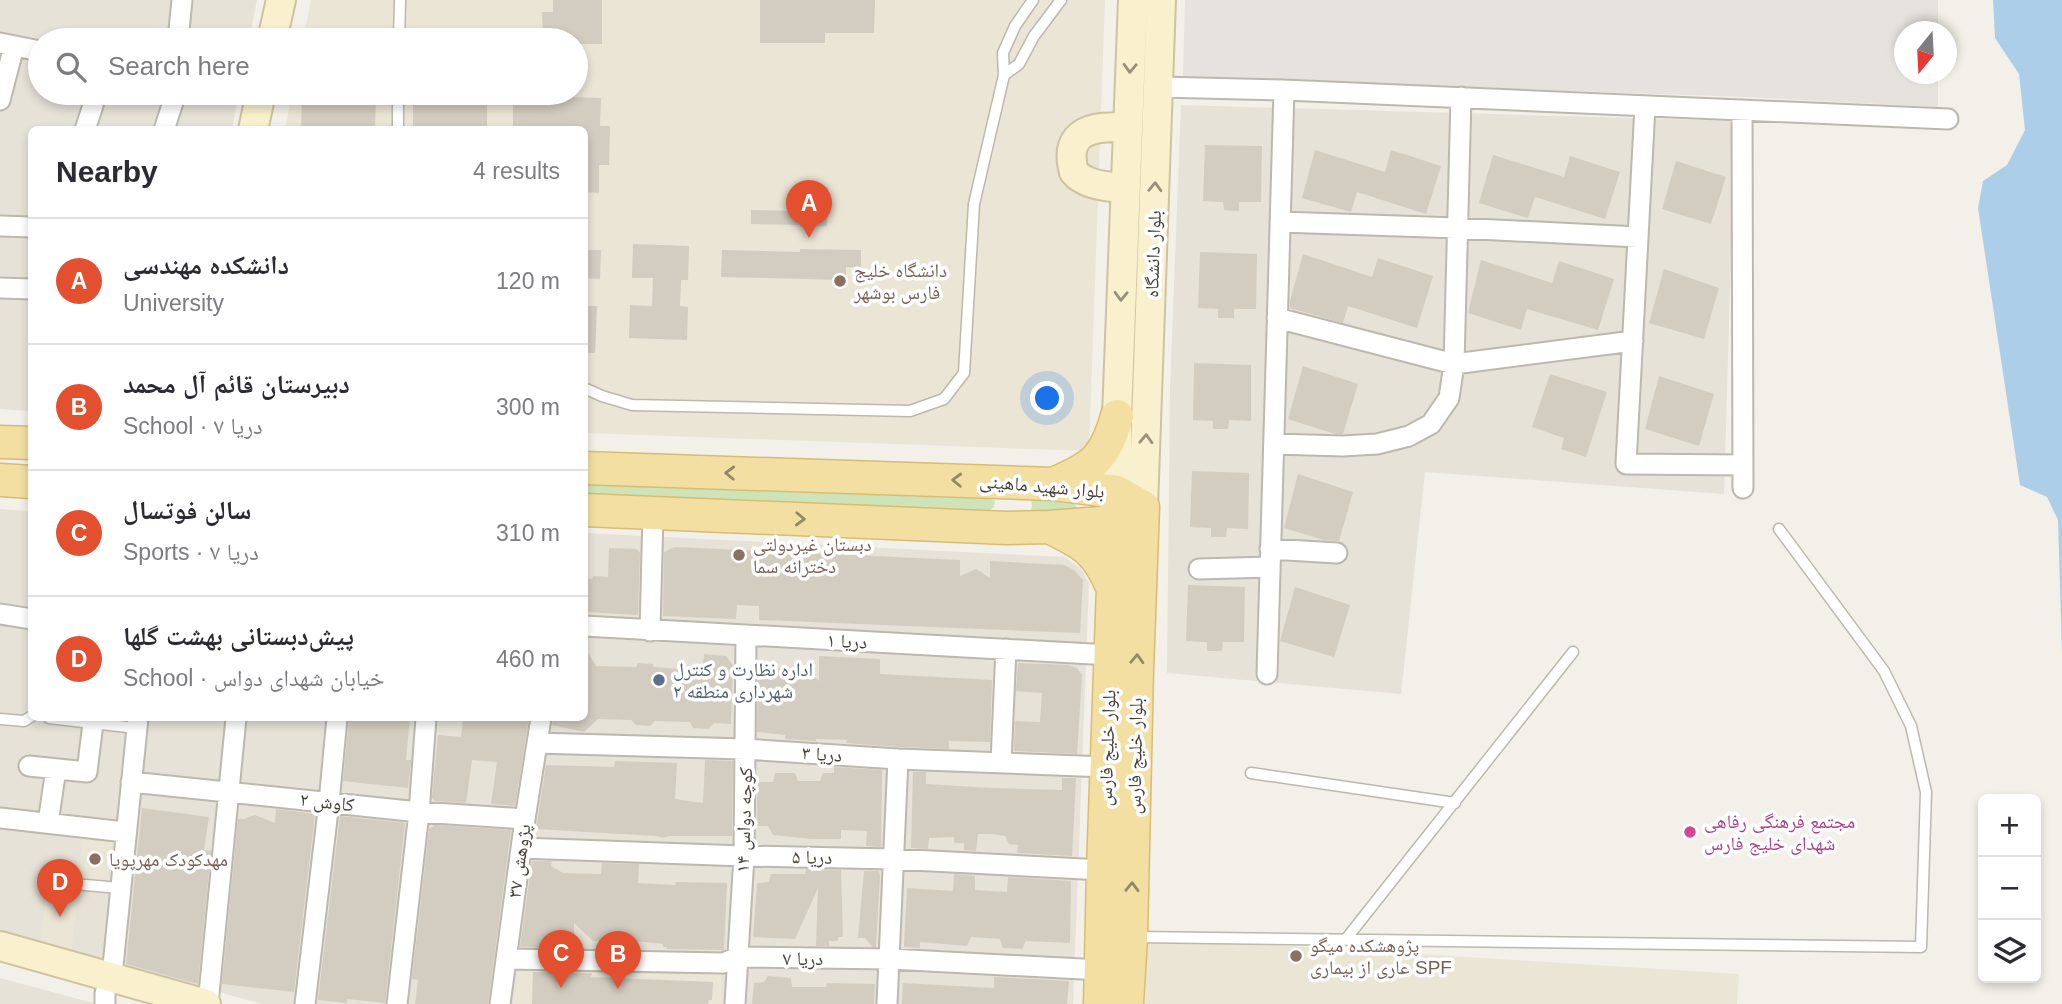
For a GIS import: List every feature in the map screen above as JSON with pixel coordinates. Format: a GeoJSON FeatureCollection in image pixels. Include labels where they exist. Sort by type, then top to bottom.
{"type":"FeatureCollection","features":[{"type":"Feature","properties":{"kind":"main road"},"geometry":{"type":"LineString","coordinates":[[1053,484],[1080,473],[1100,457],[1110,440],[1117,416]]}},
{"type":"Feature","properties":{"kind":"main road"},"geometry":{"type":"LineString","coordinates":[[0,442],[28,443]]}},
{"type":"Feature","properties":{"kind":"main road","name":"بلوار شهید ماهینی"},"geometry":{"type":"LineString","coordinates":[[588,468],[1053,484],[1125,507]]}},
{"type":"Feature","properties":{"kind":"main road"},"geometry":{"type":"LineString","coordinates":[[0,480],[28,482]]}},
{"type":"Feature","properties":{"kind":"main road"},"geometry":{"type":"LineString","coordinates":[[1007,528],[1016,516],[1018,505],[1009,482]]}},
{"type":"Feature","properties":{"kind":"main road","name":"بلوار شهید ماهینی"},"geometry":{"type":"LineString","coordinates":[[588,510],[1007,528],[1049,527],[1125,507]]}},
{"type":"Feature","properties":{"kind":"main road","name":"بلوار خلیج‌ فارس"},"geometry":{"type":"LineString","coordinates":[[1100,1004],[1102,870],[1113,589],[1125,507]]}},
{"type":"Feature","properties":{"kind":"main road","name":"بلوار خلیج ‌فارس"},"geometry":{"type":"LineString","coordinates":[[1125,507],[1137,670],[1127,1004]]}},
{"type":"Feature","properties":{"kind":"main road"},"geometry":{"type":"LineString","coordinates":[[1049,527],[1093,553],[1105,570],[1113,589]]}},
{"type":"Feature","properties":{"kind":"street"},"geometry":{"type":"LineString","coordinates":[[179,28],[182,0]]}},
{"type":"Feature","properties":{"kind":"street"},"geometry":{"type":"LineString","coordinates":[[275,28],[281,0]]}},
{"type":"Feature","properties":{"kind":"street","name":"بلوار دانشگاه"},"geometry":{"type":"LineString","coordinates":[[1125,507],[1117,416],[1133,0]]}},
{"type":"Feature","properties":{"kind":"street","name":"بلوار دانشگاه"},"geometry":{"type":"LineString","coordinates":[[1125,507],[1159,87],[1161,0]]}},
{"type":"Feature","properties":{"kind":"street"},"geometry":{"type":"LineString","coordinates":[[0,100],[7,45],[28,49]]}},
{"type":"Feature","properties":{"kind":"street"},"geometry":{"type":"LineString","coordinates":[[1159,87],[1461,97],[1948,119]]}},
{"type":"Feature","properties":{"kind":"street"},"geometry":{"type":"LineString","coordinates":[[1267,674],[1284,90]]}},
{"type":"Feature","properties":{"kind":"street"},"geometry":{"type":"LineString","coordinates":[[1274,444],[1377,444],[1409,436],[1431,424],[1449,398],[1454,364],[1461,97]]}},
{"type":"Feature","properties":{"kind":"street"},"geometry":{"type":"LineString","coordinates":[[86,126],[93,105]]}},
{"type":"Feature","properties":{"kind":"street"},"geometry":{"type":"LineString","coordinates":[[165,126],[172,105]]}},
{"type":"Feature","properties":{"kind":"street"},"geometry":{"type":"LineString","coordinates":[[253,126],[254,105]]}},
{"type":"Feature","properties":{"kind":"street"},"geometry":{"type":"LineString","coordinates":[[1645,106],[1626,464],[1743,465]]}},
{"type":"Feature","properties":{"kind":"street"},"geometry":{"type":"LineString","coordinates":[[1742,110],[1744,488]]}},
{"type":"Feature","properties":{"kind":"street"},"geometry":{"type":"LineString","coordinates":[[1125,189],[1098,185],[1081,178],[1074,172],[1072,156],[1077,138],[1087,130],[1109,126],[1128,128]]}},
{"type":"Feature","properties":{"kind":"street"},"geometry":{"type":"LineString","coordinates":[[1280,222],[1638,237]]}},
{"type":"Feature","properties":{"kind":"street"},"geometry":{"type":"LineString","coordinates":[[0,226],[28,227]]}},
{"type":"Feature","properties":{"kind":"street"},"geometry":{"type":"LineString","coordinates":[[0,288],[28,289]]}},
{"type":"Feature","properties":{"kind":"street"},"geometry":{"type":"LineString","coordinates":[[1277,317],[1454,364],[1633,341]]}},
{"type":"Feature","properties":{"kind":"street"},"geometry":{"type":"LineString","coordinates":[[650,631],[653,513]]}},
{"type":"Feature","properties":{"kind":"street"},"geometry":{"type":"LineString","coordinates":[[1199,569],[1270,558],[1337,553]]}},
{"type":"Feature","properties":{"kind":"street"},"geometry":{"type":"LineString","coordinates":[[0,615],[28,618]]}},
{"type":"Feature","properties":{"kind":"street","name":"دریا ۱"},"geometry":{"type":"LineString","coordinates":[[588,626],[1110,655]]}},
{"type":"Feature","properties":{"kind":"street","name":"کوچه دواس ۱۴"},"geometry":{"type":"LineString","coordinates":[[735,1004],[744,856],[746,636]]}},
{"type":"Feature","properties":{"kind":"street"},"geometry":{"type":"LineString","coordinates":[[1001,762],[1006,649]]}},
{"type":"Feature","properties":{"kind":"street"},"geometry":{"type":"LineString","coordinates":[[0,964],[107,991],[207,1004],[236,721]]}},
{"type":"Feature","properties":{"kind":"street"},"geometry":{"type":"LineString","coordinates":[[305,1004],[330,802],[337,721]]}},
{"type":"Feature","properties":{"kind":"street"},"geometry":{"type":"LineString","coordinates":[[397,1004],[419,812],[426,721]]}},
{"type":"Feature","properties":{"kind":"street","name":"پژوهش ۳۷"},"geometry":{"type":"LineString","coordinates":[[500,1004],[524,819],[541,721]]}},
{"type":"Feature","properties":{"kind":"street"},"geometry":{"type":"LineString","coordinates":[[29,766],[87,772],[93,723]]}},
{"type":"Feature","properties":{"kind":"street"},"geometry":{"type":"LineString","coordinates":[[107,991],[137,723]]}},
{"type":"Feature","properties":{"kind":"street","name":"دریا ۳"},"geometry":{"type":"LineString","coordinates":[[537,743],[744,749],[898,759],[1106,767]]}},
{"type":"Feature","properties":{"kind":"street"},"geometry":{"type":"LineString","coordinates":[[887,1004],[898,759]]}},
{"type":"Feature","properties":{"kind":"street"},"geometry":{"type":"LineString","coordinates":[[48,823],[56,769]]}},
{"type":"Feature","properties":{"kind":"street","name":"کاوش ۲"},"geometry":{"type":"LineString","coordinates":[[131,782],[419,812],[524,819]]}},
{"type":"Feature","properties":{"kind":"street"},"geometry":{"type":"LineString","coordinates":[[0,818],[125,832]]}},
{"type":"Feature","properties":{"kind":"street","name":"دریا ۵"},"geometry":{"type":"LineString","coordinates":[[521,848],[893,859],[1102,870]]}},
{"type":"Feature","properties":{"kind":"street"},"geometry":{"type":"LineString","coordinates":[[0,946],[145,1004]]}},
{"type":"Feature","properties":{"kind":"street","name":"دریا ۷"},"geometry":{"type":"LineString","coordinates":[[506,959],[723,963],[738,957],[890,958],[1101,970]]}},
{"type":"Feature","properties":{"kind":"lane"},"geometry":{"type":"LineString","coordinates":[[399,28],[400,0]]}},
{"type":"Feature","properties":{"kind":"lane"},"geometry":{"type":"LineString","coordinates":[[588,390],[632,405],[910,411],[944,399],[964,373],[974,204],[1004,75],[1003,53],[1015,26],[1033,0]]}},
{"type":"Feature","properties":{"kind":"lane"},"geometry":{"type":"LineString","coordinates":[[1004,75],[1019,64],[1034,36],[1061,0]]}},
{"type":"Feature","properties":{"kind":"lane"},"geometry":{"type":"LineString","coordinates":[[398,105],[398,126]]}},
{"type":"Feature","properties":{"kind":"lane"},"geometry":{"type":"LineString","coordinates":[[1131,937],[1921,947],[1926,792],[1911,726],[1884,671],[1779,529]]}},
{"type":"Feature","properties":{"kind":"lane"},"geometry":{"type":"LineString","coordinates":[[1346,939],[1573,652]]}},
{"type":"Feature","properties":{"kind":"lane"},"geometry":{"type":"LineString","coordinates":[[0,719],[24,722],[28,719]]}},
{"type":"Feature","properties":{"kind":"lane"},"geometry":{"type":"LineString","coordinates":[[76,721],[137,723]]}},
{"type":"Feature","properties":{"kind":"lane"},"geometry":{"type":"LineString","coordinates":[[1251,774],[1455,803]]}},
{"type":"Feature","properties":{"kind":"lane"},"geometry":{"type":"LineString","coordinates":[[51,882],[120,888]]}},
{"type":"Feature","properties":{"kind":"shaded area"},"geometry":{"type":"Polygon","coordinates":[[[0,0],[257,0],[251,28],[28,28],[28,105],[237,105],[233,126],[28,126],[28,411],[0,409],[0,0]]]}},
{"type":"Feature","properties":{"kind":"shaded area","name":"دانشگاه خلیج فارس بوشهر"},"geometry":{"type":"Polygon","coordinates":[[[311,0],[1105,0],[1089,451],[588,433],[588,126],[286,126],[290,105],[588,105],[588,28],[305,28],[311,0]]]}},
{"type":"Feature","properties":{"kind":"shaded area"},"geometry":{"type":"Polygon","coordinates":[[[1185,0],[1938,0],[1938,21],[1894,21],[1894,84],[1938,84],[1938,107],[1743,97],[1183,77],[1185,0]]]}},
{"type":"Feature","properties":{"kind":"shaded area"},"geometry":{"type":"Polygon","coordinates":[[[1181,105],[1735,121],[1724,494],[1425,472],[1401,694],[1167,673],[1170,389],[1181,105]]]}},
{"type":"Feature","properties":{"kind":"shaded area"},"geometry":{"type":"Polygon","coordinates":[[[0,509],[28,511],[28,721],[588,721],[588,533],[1064,557],[1081,569],[1089,583],[1073,1004],[721,1004],[721,974],[520,968],[513,1004],[262,1004],[71,952],[77,891],[47,887],[42,943],[0,931],[0,509]]]}},
{"type":"Feature","properties":{"kind":"shaded area","name":"مهدکودک مهرپویا"},"geometry":{"type":"Polygon","coordinates":[[[83,834],[112,838],[107,882],[78,880],[83,834]]]}},
{"type":"Feature","properties":{"kind":"shaded area"},"geometry":{"type":"Polygon","coordinates":[[[47,886],[78,891],[71,952],[42,943],[47,886]]]}},
{"type":"Feature","properties":{"kind":"shaded area","name":"پژوهشکده میگو عاری از بیماری SPF"},"geometry":{"type":"Polygon","coordinates":[[[1148,937],[1739,974],[1737,1004],[1145,1004],[1148,937]]]}},
{"type":"Feature","properties":{"kind":"shaded area"},"geometry":{"type":"Polygon","coordinates":[[[520,967],[721,973],[721,1004],[513,1004],[520,967]]]}},
{"type":"Feature","properties":{"kind":"shaded area"},"geometry":{"type":"Polygon","coordinates":[[[0,978],[97,1004],[0,1004],[0,978]]]}},
{"type":"Feature","properties":{"kind":"green space"},"geometry":{"type":"Polygon","coordinates":[[[588,485],[990,499],[995,501],[990,510],[588,496],[588,485]]]}},
{"type":"Feature","properties":{"kind":"green space"},"geometry":{"type":"Polygon","coordinates":[[[1039,496],[1074,502],[1077,508],[1030,513],[1031,498],[1039,496]]]}},
{"type":"Feature","properties":{"kind":"water"},"geometry":{"type":"Polygon","coordinates":[[[1993,0],[2062,0],[2062,654],[2058,520],[2047,497],[2020,485],[1978,208],[1983,181],[2007,165],[2025,130],[2019,74],[1995,38],[1993,0]]]}},
{"type":"Feature","properties":{"kind":"building"},"geometry":{"type":"Polygon","coordinates":[[[553,0],[602,0],[602,44],[588,44],[588,28],[543,28],[542,12],[553,12],[553,0]]]}},
{"type":"Feature","properties":{"kind":"building"},"geometry":{"type":"Polygon","coordinates":[[[760,0],[875,0],[874,33],[825,33],[825,43],[760,43],[760,0]]]}},
{"type":"Feature","properties":{"kind":"building"},"geometry":{"type":"Polygon","coordinates":[[[588,98],[601,98],[600,126],[610,126],[609,165],[599,165],[599,193],[588,192],[588,126],[513,126],[513,105],[588,105],[588,98]]]}},
{"type":"Feature","properties":{"kind":"building"},"geometry":{"type":"Polygon","coordinates":[[[302,105],[376,105],[375,126],[301,126],[302,105]]]}},
{"type":"Feature","properties":{"kind":"building"},"geometry":{"type":"Polygon","coordinates":[[[413,105],[487,105],[487,126],[413,126],[413,105]]]}},
{"type":"Feature","properties":{"kind":"building"},"geometry":{"type":"Polygon","coordinates":[[[1205,145],[1262,146],[1261,202],[1239,202],[1239,211],[1224,210],[1223,202],[1203,201],[1205,145]]]}},
{"type":"Feature","properties":{"kind":"building"},"geometry":{"type":"Polygon","coordinates":[[[1315,150],[1385,172],[1391,150],[1441,166],[1426,214],[1357,192],[1351,212],[1302,198],[1315,150]]]}},
{"type":"Feature","properties":{"kind":"building"},"geometry":{"type":"Polygon","coordinates":[[[1493,155],[1564,177],[1570,156],[1620,172],[1605,219],[1535,197],[1528,218],[1479,203],[1493,155]]]}},
{"type":"Feature","properties":{"kind":"building"},"geometry":{"type":"Polygon","coordinates":[[[1676,161],[1726,177],[1711,224],[1662,209],[1676,161]]]}},
{"type":"Feature","properties":{"kind":"building"},"geometry":{"type":"Polygon","coordinates":[[[794,186],[828,187],[827,226],[751,224],[751,210],[794,211],[794,186]]]}},
{"type":"Feature","properties":{"kind":"building"},"geometry":{"type":"Polygon","coordinates":[[[633,244],[689,246],[688,280],[681,280],[680,306],[688,307],[687,340],[629,338],[630,305],[652,306],[653,278],[632,278],[633,244]]]}},
{"type":"Feature","properties":{"kind":"building"},"geometry":{"type":"Polygon","coordinates":[[[800,249],[861,250],[861,268],[846,267],[846,280],[721,277],[722,250],[800,252],[800,249]]]}},
{"type":"Feature","properties":{"kind":"building"},"geometry":{"type":"Polygon","coordinates":[[[588,250],[601,250],[600,279],[588,278],[588,250]]]}},
{"type":"Feature","properties":{"kind":"building"},"geometry":{"type":"Polygon","coordinates":[[[1200,252],[1257,254],[1256,309],[1234,309],[1234,318],[1218,318],[1218,309],[1198,308],[1200,252]]]}},
{"type":"Feature","properties":{"kind":"building"},"geometry":{"type":"Polygon","coordinates":[[[1303,254],[1372,277],[1378,258],[1433,276],[1417,328],[1348,306],[1343,323],[1290,308],[1303,254]]]}},
{"type":"Feature","properties":{"kind":"building"},"geometry":{"type":"Polygon","coordinates":[[[1481,260],[1552,283],[1559,261],[1614,279],[1598,330],[1527,309],[1521,330],[1468,313],[1481,260]]]}},
{"type":"Feature","properties":{"kind":"building"},"geometry":{"type":"Polygon","coordinates":[[[1664,269],[1719,288],[1704,339],[1649,323],[1664,269]]]}},
{"type":"Feature","properties":{"kind":"building"},"geometry":{"type":"Polygon","coordinates":[[[588,306],[597,306],[595,353],[588,353],[588,306]]]}},
{"type":"Feature","properties":{"kind":"building"},"geometry":{"type":"Polygon","coordinates":[[[1194,363],[1251,365],[1251,421],[1229,420],[1228,429],[1213,429],[1213,421],[1193,420],[1194,363]]]}},
{"type":"Feature","properties":{"kind":"building"},"geometry":{"type":"Polygon","coordinates":[[[1303,366],[1358,384],[1343,434],[1335,434],[1288,419],[1303,366]]]}},
{"type":"Feature","properties":{"kind":"building"},"geometry":{"type":"Polygon","coordinates":[[[1550,374],[1607,392],[1586,457],[1561,449],[1564,438],[1532,427],[1550,374]]]}},
{"type":"Feature","properties":{"kind":"building"},"geometry":{"type":"Polygon","coordinates":[[[1659,376],[1714,394],[1699,446],[1645,429],[1659,376]]]}},
{"type":"Feature","properties":{"kind":"building"},"geometry":{"type":"Polygon","coordinates":[[[1192,471],[1249,473],[1248,529],[1227,528],[1226,537],[1211,537],[1211,528],[1190,527],[1192,471]]]}},
{"type":"Feature","properties":{"kind":"building"},"geometry":{"type":"Polygon","coordinates":[[[1298,474],[1353,492],[1339,541],[1324,540],[1284,528],[1298,474]]]}},
{"type":"Feature","properties":{"kind":"building"},"geometry":{"type":"Polygon","coordinates":[[[674,547],[960,560],[960,576],[976,569],[990,578],[990,561],[1064,565],[1074,570],[1083,580],[1080,633],[759,620],[759,606],[737,605],[736,619],[663,616],[664,552],[674,547]]]}},
{"type":"Feature","properties":{"kind":"building"},"geometry":{"type":"Polygon","coordinates":[[[609,548],[636,549],[640,552],[638,615],[588,612],[588,578],[592,579],[593,576],[608,577],[609,548]]]}},
{"type":"Feature","properties":{"kind":"building"},"geometry":{"type":"Polygon","coordinates":[[[1188,585],[1245,587],[1244,642],[1223,642],[1222,651],[1207,651],[1207,642],[1186,641],[1188,585]]]}},
{"type":"Feature","properties":{"kind":"building"},"geometry":{"type":"Polygon","coordinates":[[[1295,587],[1350,605],[1334,657],[1280,641],[1295,587]]]}},
{"type":"Feature","properties":{"kind":"building"},"geometry":{"type":"Polygon","coordinates":[[[588,653],[596,666],[636,667],[638,663],[691,670],[693,665],[703,665],[704,654],[726,656],[733,665],[731,724],[714,723],[708,729],[693,728],[690,722],[655,721],[650,726],[636,725],[631,720],[598,719],[584,732],[552,725],[553,721],[588,721],[588,653]]]}},
{"type":"Feature","properties":{"kind":"building"},"geometry":{"type":"Polygon","coordinates":[[[819,656],[880,659],[880,674],[992,680],[990,742],[949,741],[949,749],[899,747],[846,743],[847,740],[785,739],[785,735],[757,732],[758,661],[772,663],[773,668],[800,666],[819,681],[819,656]]]}},
{"type":"Feature","properties":{"kind":"building"},"geometry":{"type":"Polygon","coordinates":[[[1018,663],[1068,665],[1077,668],[1082,675],[1077,754],[1014,751],[1015,721],[1040,722],[1042,693],[1016,691],[1018,663]]]}},
{"type":"Feature","properties":{"kind":"building"},"geometry":{"type":"Polygon","coordinates":[[[349,721],[410,721],[406,760],[411,760],[408,788],[343,781],[349,721]]]}},
{"type":"Feature","properties":{"kind":"building"},"geometry":{"type":"Polygon","coordinates":[[[463,721],[529,721],[515,806],[491,804],[497,762],[472,760],[466,803],[435,801],[432,798],[438,735],[461,737],[463,721]]]}},
{"type":"Feature","properties":{"kind":"building"},"geometry":{"type":"Polygon","coordinates":[[[705,760],[733,761],[732,836],[663,838],[536,829],[546,765],[614,767],[615,761],[677,763],[675,799],[703,803],[705,760]]]}},
{"type":"Feature","properties":{"kind":"building"},"geometry":{"type":"Polygon","coordinates":[[[834,767],[882,770],[881,847],[866,846],[867,831],[841,830],[841,839],[811,839],[773,835],[768,826],[757,826],[757,782],[773,782],[775,773],[795,773],[798,781],[820,781],[823,773],[834,773],[834,767]]]}},
{"type":"Feature","properties":{"kind":"building"},"geometry":{"type":"Polygon","coordinates":[[[913,772],[926,772],[926,784],[993,788],[1062,790],[1062,778],[1076,778],[1072,856],[1017,853],[1018,845],[1009,844],[1005,836],[992,834],[978,834],[976,851],[964,850],[964,843],[954,843],[954,837],[929,838],[928,849],[911,848],[913,772]]]}},
{"type":"Feature","properties":{"kind":"building"},"geometry":{"type":"Polygon","coordinates":[[[142,808],[209,817],[204,850],[211,851],[198,984],[126,964],[142,808]]]}},
{"type":"Feature","properties":{"kind":"building"},"geometry":{"type":"Polygon","coordinates":[[[276,809],[315,814],[294,992],[222,984],[238,819],[255,815],[275,823],[276,809]]]}},
{"type":"Feature","properties":{"kind":"building"},"geometry":{"type":"Polygon","coordinates":[[[340,816],[405,823],[385,1003],[347,999],[347,1003],[318,1000],[340,816]]]}},
{"type":"Feature","properties":{"kind":"building"},"geometry":{"type":"Polygon","coordinates":[[[435,825],[511,830],[488,1004],[415,1004],[418,980],[412,979],[429,829],[435,825]]]}},
{"type":"Feature","properties":{"kind":"building"},"geometry":{"type":"Polygon","coordinates":[[[532,861],[552,861],[551,866],[563,873],[601,874],[602,863],[639,864],[638,883],[727,883],[724,950],[667,949],[663,944],[608,938],[593,941],[574,923],[574,942],[549,941],[549,948],[520,947],[532,861]]]}},
{"type":"Feature","properties":{"kind":"building"},"geometry":{"type":"Polygon","coordinates":[[[806,869],[841,870],[843,937],[838,937],[838,941],[829,941],[829,946],[816,946],[818,888],[795,939],[753,937],[757,883],[769,882],[771,874],[805,874],[806,869]]]}},
{"type":"Feature","properties":{"kind":"building"},"geometry":{"type":"Polygon","coordinates":[[[864,871],[879,871],[880,876],[876,947],[872,947],[865,938],[858,938],[864,871]]]}},
{"type":"Feature","properties":{"kind":"building"},"geometry":{"type":"Polygon","coordinates":[[[954,874],[975,876],[975,890],[1007,892],[1008,877],[1071,881],[1070,943],[1026,941],[1022,949],[1003,948],[1000,939],[971,937],[967,946],[920,942],[920,948],[904,947],[907,888],[953,891],[954,874]]]}},
{"type":"Feature","properties":{"kind":"building"},"geometry":{"type":"Polygon","coordinates":[[[533,972],[592,973],[591,977],[713,982],[712,1000],[709,1000],[708,1004],[532,1004],[533,972]]]}},
{"type":"Feature","properties":{"kind":"building"},"geometry":{"type":"Polygon","coordinates":[[[768,976],[791,978],[792,987],[826,987],[827,983],[875,984],[874,1004],[752,1004],[754,983],[764,982],[768,976]]]}},
{"type":"Feature","properties":{"kind":"building"},"geometry":{"type":"Polygon","coordinates":[[[994,977],[1069,981],[1067,1004],[902,1004],[903,983],[994,988],[994,977]]]}},
{"type":"Feature","properties":{"kind":"place","name":"دانشکده مهندسی"},"geometry":{"type":"Point","coordinates":[809,238]}},
{"type":"Feature","properties":{"kind":"place","name":"دانشگاه خلیج فارس بوشهر"},"geometry":{"type":"Point","coordinates":[840,281]}},
{"type":"Feature","properties":{"kind":"place","name":"دبستان غیردولتی دخترانه سما"},"geometry":{"type":"Point","coordinates":[739,555]}},
{"type":"Feature","properties":{"kind":"place","name":"اداره‌ نظارت و کنترل شهرداری منطقه ۲"},"geometry":{"type":"Point","coordinates":[659,680]}},
{"type":"Feature","properties":{"kind":"place","name":"مجتمع فرهنگی رفاهی شهدای خلیج فارس"},"geometry":{"type":"Point","coordinates":[1690,832]}},
{"type":"Feature","properties":{"kind":"place","name":"مهدکودک مهرپویا"},"geometry":{"type":"Point","coordinates":[95,859]}},
{"type":"Feature","properties":{"kind":"place","name":"پیش‌دبستانی بهشت گلها"},"geometry":{"type":"Point","coordinates":[60,917]}},
{"type":"Feature","properties":{"kind":"place","name":"پژوهشکده میگو عاری از بیماری SPF"},"geometry":{"type":"Point","coordinates":[1296,956]}},
{"type":"Feature","properties":{"kind":"place","name":"سالن فوتسال"},"geometry":{"type":"Point","coordinates":[561,988]}},
{"type":"Feature","properties":{"kind":"place","name":"دبیرستان قائم آل محمد"},"geometry":{"type":"Point","coordinates":[618,989]}}]}
